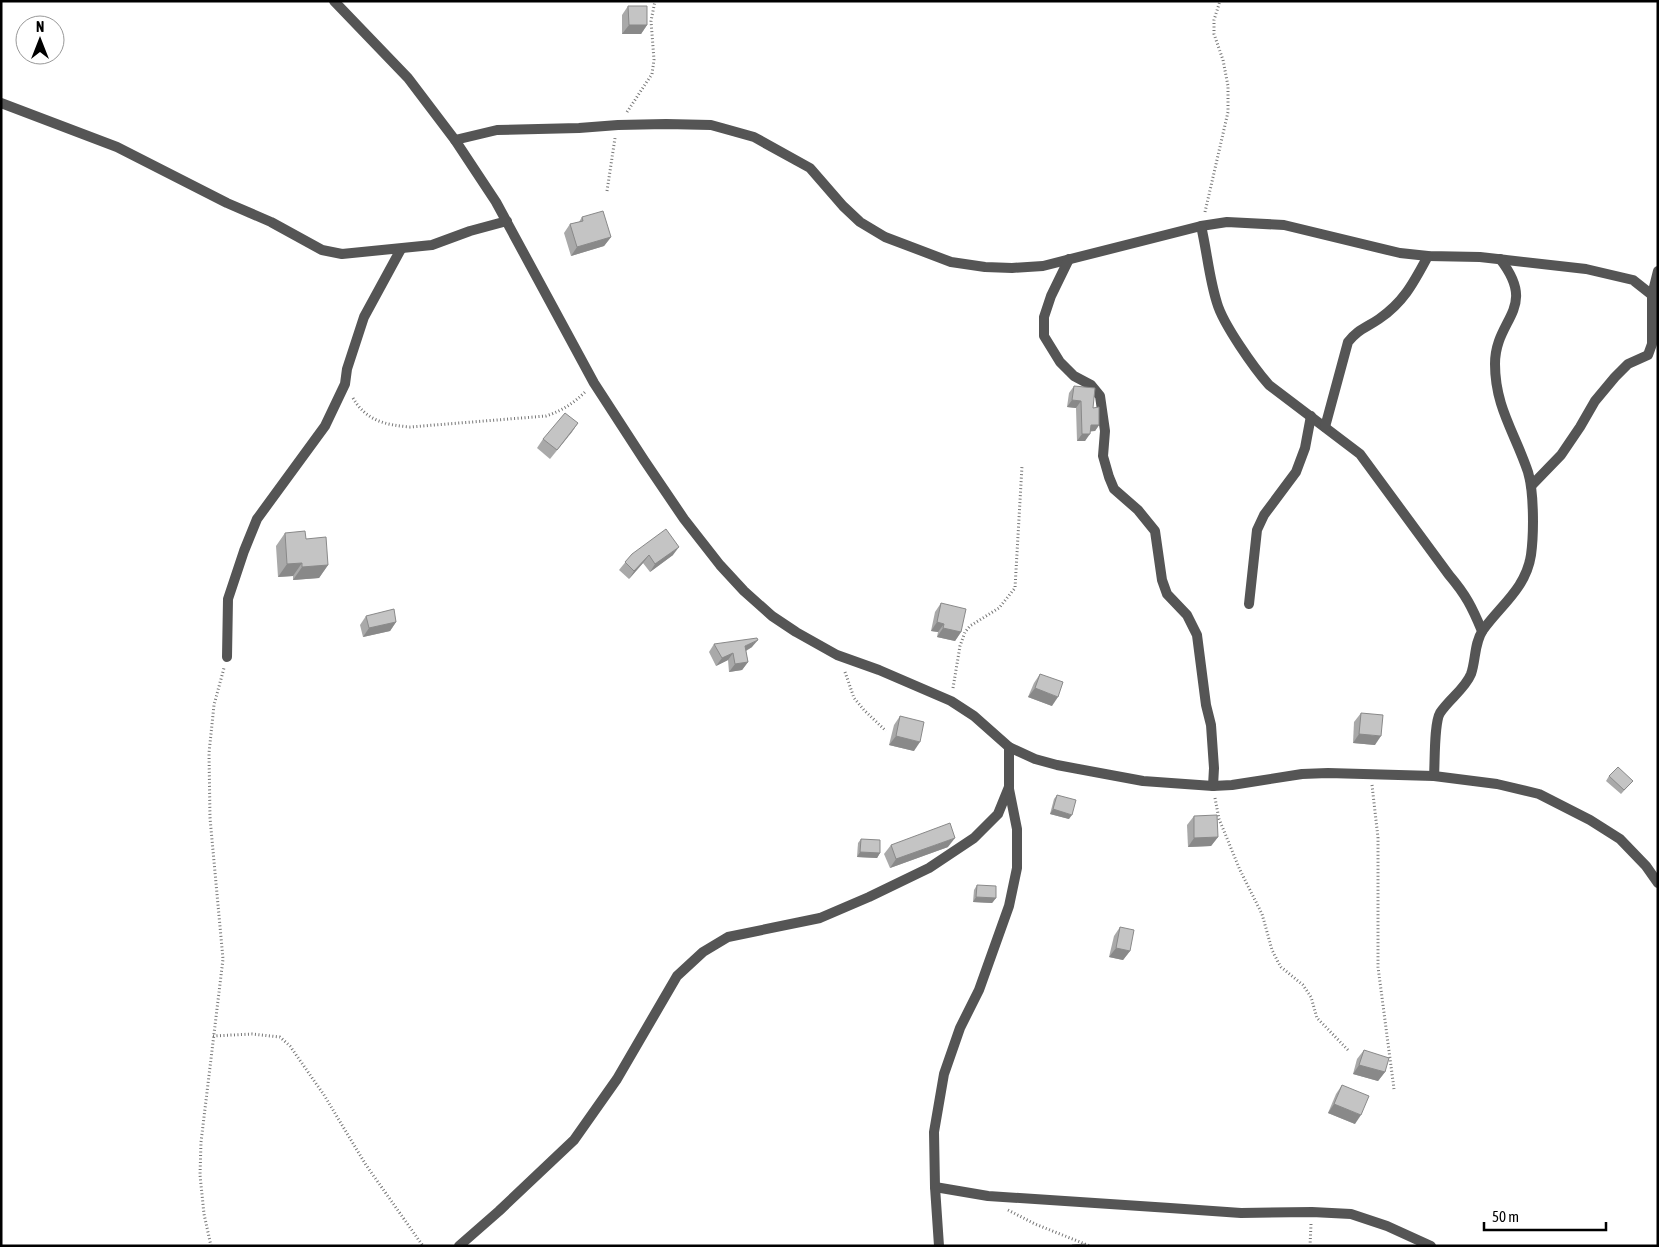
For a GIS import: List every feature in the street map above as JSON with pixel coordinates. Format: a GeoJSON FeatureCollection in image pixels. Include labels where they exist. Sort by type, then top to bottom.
{"type":"FeatureCollection","features":[{"type":"Feature","properties":{"kind":"street"},"geometry":{"type":"LineString","coordinates":[[334,1],[408,78],[455,140],[507,221],[594,382],[684,519],[720,565],[744,590],[772,616],[796,632],[837,655],[880,670],[950,701],[974,716],[1009,747],[1035,759],[1143,781],[1213,786],[1232,785],[1302,774],[1434,776],[1497,784],[1539,794],[1590,820],[1620,840],[1646,866],[1658,883]]}},
{"type":"Feature","properties":{"kind":"street"},"geometry":{"type":"LineString","coordinates":[[1,103],[117,147],[227,203],[271,222],[322,250],[342,254],[432,245],[470,231],[507,221]]}},
{"type":"Feature","properties":{"kind":"street"},"geometry":{"type":"LineString","coordinates":[[455,140],[497,130],[618,125],[710,125],[754,137],[810,168],[843,206],[860,222],[885,237],[951,262],[984,267],[1043,266],[1201,226],[1227,222],[1284,225],[1400,253],[1428,256],[1455,255],[1586,269],[1633,280],[1655,296]]}},
{"type":"Feature","properties":{"kind":"street"},"geometry":{"type":"LineString","coordinates":[[1201,226],[1217,305],[1225,321],[1261,376],[1269,385],[1360,454],[1465,594],[1482,631]]}},
{"type":"Feature","properties":{"kind":"street"},"geometry":{"type":"LineString","coordinates":[[227,657],[228,599],[247,543],[258,519],[326,426],[345,384],[347,369],[364,317],[401,249]]}},
{"type":"Feature","properties":{"kind":"street"},"geometry":{"type":"LineString","coordinates":[[1325,427],[1348,342],[1356,332],[1379,319],[1400,303],[1411,289],[1428,256]]}},
{"type":"Feature","properties":{"kind":"street"},"geometry":{"type":"LineString","coordinates":[[1069,259],[1051,296],[1044,317],[1044,336],[1060,362],[1074,376],[1091,386],[1100,396],[1105,431],[1103,456],[1109,477],[1114,489],[1138,510],[1155,531],[1162,580],[1167,594],[1187,615],[1195,630],[1206,706],[1211,725],[1214,768],[1213,786]]}},
{"type":"Feature","properties":{"kind":"street"},"geometry":{"type":"LineString","coordinates":[[1434,776],[1437,718],[1469,677],[1473,669],[1478,639],[1482,631],[1505,606],[1521,583],[1528,567],[1532,545],[1532,486],[1501,408],[1497,393],[1495,353],[1498,342],[1515,309],[1516,297],[1516,288],[1512,277],[1500,259]]}},
{"type":"Feature","properties":{"kind":"street"},"geometry":{"type":"LineString","coordinates":[[1532,486],[1561,456],[1595,401],[1615,376],[1628,364],[1648,355],[1652,344],[1658,271]]}},
{"type":"Feature","properties":{"kind":"street"},"geometry":{"type":"LineString","coordinates":[[1249,604],[1257,530],[1264,515],[1296,472],[1305,448],[1311,416]]}},
{"type":"Feature","properties":{"kind":"street"},"geometry":{"type":"LineString","coordinates":[[939,1246],[934,1132],[944,1074],[960,1028],[979,990],[986,971],[1009,906],[1018,868],[1018,829],[1009,788],[1009,747]]}},
{"type":"Feature","properties":{"kind":"street"},"geometry":{"type":"LineString","coordinates":[[459,1246],[574,1140],[617,1079],[677,976],[703,952],[728,937],[820,918],[929,868],[974,838],[988,826],[998,814],[1009,788]]}},
{"type":"Feature","properties":{"kind":"street"},"geometry":{"type":"LineString","coordinates":[[935,1187],[988,1196],[1241,1213],[1312,1212],[1351,1214],[1387,1226],[1431,1246]]}},
{"type":"Feature","properties":{"kind":"path"},"geometry":{"type":"LineString","coordinates":[[607,191],[612,148],[618,125],[652,74],[654,60],[651,21],[656,1]]}},
{"type":"Feature","properties":{"kind":"path"},"geometry":{"type":"LineString","coordinates":[[1201,226],[1228,112],[1228,86],[1223,60],[1214,34],[1214,20],[1220,1]]}},
{"type":"Feature","properties":{"kind":"path"},"geometry":{"type":"LineString","coordinates":[[345,384],[356,405],[372,420],[391,426],[410,427],[546,416],[560,412],[577,401],[594,382]]}},
{"type":"Feature","properties":{"kind":"path"},"geometry":{"type":"LineString","coordinates":[[950,701],[960,646],[965,632],[970,626],[1000,608],[1015,588],[1022,466]]}},
{"type":"Feature","properties":{"kind":"path"},"geometry":{"type":"LineString","coordinates":[[837,655],[854,698],[886,730]]}},
{"type":"Feature","properties":{"kind":"path"},"geometry":{"type":"LineString","coordinates":[[211,1246],[204,1214],[200,1175],[201,1142],[223,959],[210,818],[209,753],[214,705],[227,657]]}},
{"type":"Feature","properties":{"kind":"path"},"geometry":{"type":"LineString","coordinates":[[1371,774],[1378,838],[1378,967],[1394,1090]]}},
{"type":"Feature","properties":{"kind":"path"},"geometry":{"type":"LineString","coordinates":[[1213,786],[1219,819],[1240,870],[1262,914],[1272,950],[1278,962],[1281,967],[1303,985],[1311,997],[1317,1018],[1349,1051]]}},
{"type":"Feature","properties":{"kind":"path"},"geometry":{"type":"LineString","coordinates":[[213,1036],[252,1034],[280,1037],[290,1046],[324,1095],[366,1165],[423,1246]]}},
{"type":"Feature","properties":{"kind":"path"},"geometry":{"type":"LineString","coordinates":[[988,1196],[1011,1212],[1035,1224],[1090,1246]]}},
{"type":"Feature","properties":{"kind":"path"},"geometry":{"type":"LineString","coordinates":[[1310,1246],[1312,1212]]}},
{"type":"Feature","properties":{"kind":"building"},"geometry":{"type":"Polygon","coordinates":[[[628,6],[647,6],[647,25],[629,25],[628,6]]]}},
{"type":"Feature","properties":{"kind":"building"},"geometry":{"type":"Polygon","coordinates":[[[603,211],[611,237],[577,247],[570,224],[583,221],[582,217],[603,211]]]}},
{"type":"Feature","properties":{"kind":"building"},"geometry":{"type":"Polygon","coordinates":[[[1074,386],[1095,388],[1093,408],[1099,407],[1099,425],[1091,425],[1090,434],[1082,434],[1081,401],[1072,400],[1074,386]]]}},
{"type":"Feature","properties":{"kind":"building"},"geometry":{"type":"Polygon","coordinates":[[[565,413],[578,423],[557,450],[543,439],[565,413]]]}},
{"type":"Feature","properties":{"kind":"building"},"geometry":{"type":"Polygon","coordinates":[[[666,529],[679,547],[655,564],[649,555],[634,571],[625,562],[632,554],[666,529]]]}},
{"type":"Feature","properties":{"kind":"building"},"geometry":{"type":"Polygon","coordinates":[[[305,531],[306,539],[326,537],[328,565],[302,567],[302,563],[287,564],[285,533],[305,531]]]}},
{"type":"Feature","properties":{"kind":"building"},"geometry":{"type":"Polygon","coordinates":[[[941,603],[966,609],[961,632],[943,628],[944,624],[937,622],[941,603]]]}},
{"type":"Feature","properties":{"kind":"building"},"geometry":{"type":"Polygon","coordinates":[[[394,609],[396,622],[369,628],[366,616],[394,609]]]}},
{"type":"Feature","properties":{"kind":"building"},"geometry":{"type":"Polygon","coordinates":[[[757,638],[758,640],[745,646],[748,662],[735,664],[733,653],[722,658],[714,644],[757,638]]]}},
{"type":"Feature","properties":{"kind":"building"},"geometry":{"type":"Polygon","coordinates":[[[1040,674],[1063,682],[1058,697],[1035,688],[1040,674]]]}},
{"type":"Feature","properties":{"kind":"building"},"geometry":{"type":"Polygon","coordinates":[[[1361,713],[1383,715],[1381,736],[1359,734],[1361,713]]]}},
{"type":"Feature","properties":{"kind":"building"},"geometry":{"type":"Polygon","coordinates":[[[900,716],[924,722],[920,742],[896,736],[900,716]]]}},
{"type":"Feature","properties":{"kind":"building"},"geometry":{"type":"Polygon","coordinates":[[[1618,767],[1633,781],[1624,790],[1609,776],[1618,767]]]}},
{"type":"Feature","properties":{"kind":"building"},"geometry":{"type":"Polygon","coordinates":[[[1057,795],[1076,800],[1072,815],[1053,809],[1057,795]]]}},
{"type":"Feature","properties":{"kind":"building"},"geometry":{"type":"Polygon","coordinates":[[[1217,815],[1218,837],[1194,838],[1194,816],[1217,815]]]}},
{"type":"Feature","properties":{"kind":"building"},"geometry":{"type":"Polygon","coordinates":[[[950,823],[955,838],[896,859],[891,845],[950,823]]]}},
{"type":"Feature","properties":{"kind":"building"},"geometry":{"type":"Polygon","coordinates":[[[861,839],[880,840],[880,853],[860,852],[861,839]]]}},
{"type":"Feature","properties":{"kind":"building"},"geometry":{"type":"Polygon","coordinates":[[[977,885],[996,886],[996,898],[976,897],[977,885]]]}},
{"type":"Feature","properties":{"kind":"building"},"geometry":{"type":"Polygon","coordinates":[[[1120,927],[1134,930],[1130,951],[1116,948],[1120,927]]]}},
{"type":"Feature","properties":{"kind":"building"},"geometry":{"type":"Polygon","coordinates":[[[1364,1050],[1389,1058],[1385,1072],[1359,1065],[1364,1050]]]}},
{"type":"Feature","properties":{"kind":"building"},"geometry":{"type":"Polygon","coordinates":[[[1342,1085],[1369,1096],[1361,1115],[1334,1104],[1342,1085]]]}},
{"type":"Feature","properties":{"kind":"building"},"geometry":{"type":"Polygon","coordinates":[[[1085,1244],[1085,1246],[1072,1246],[1072,1245],[1085,1244]]]}}]}
